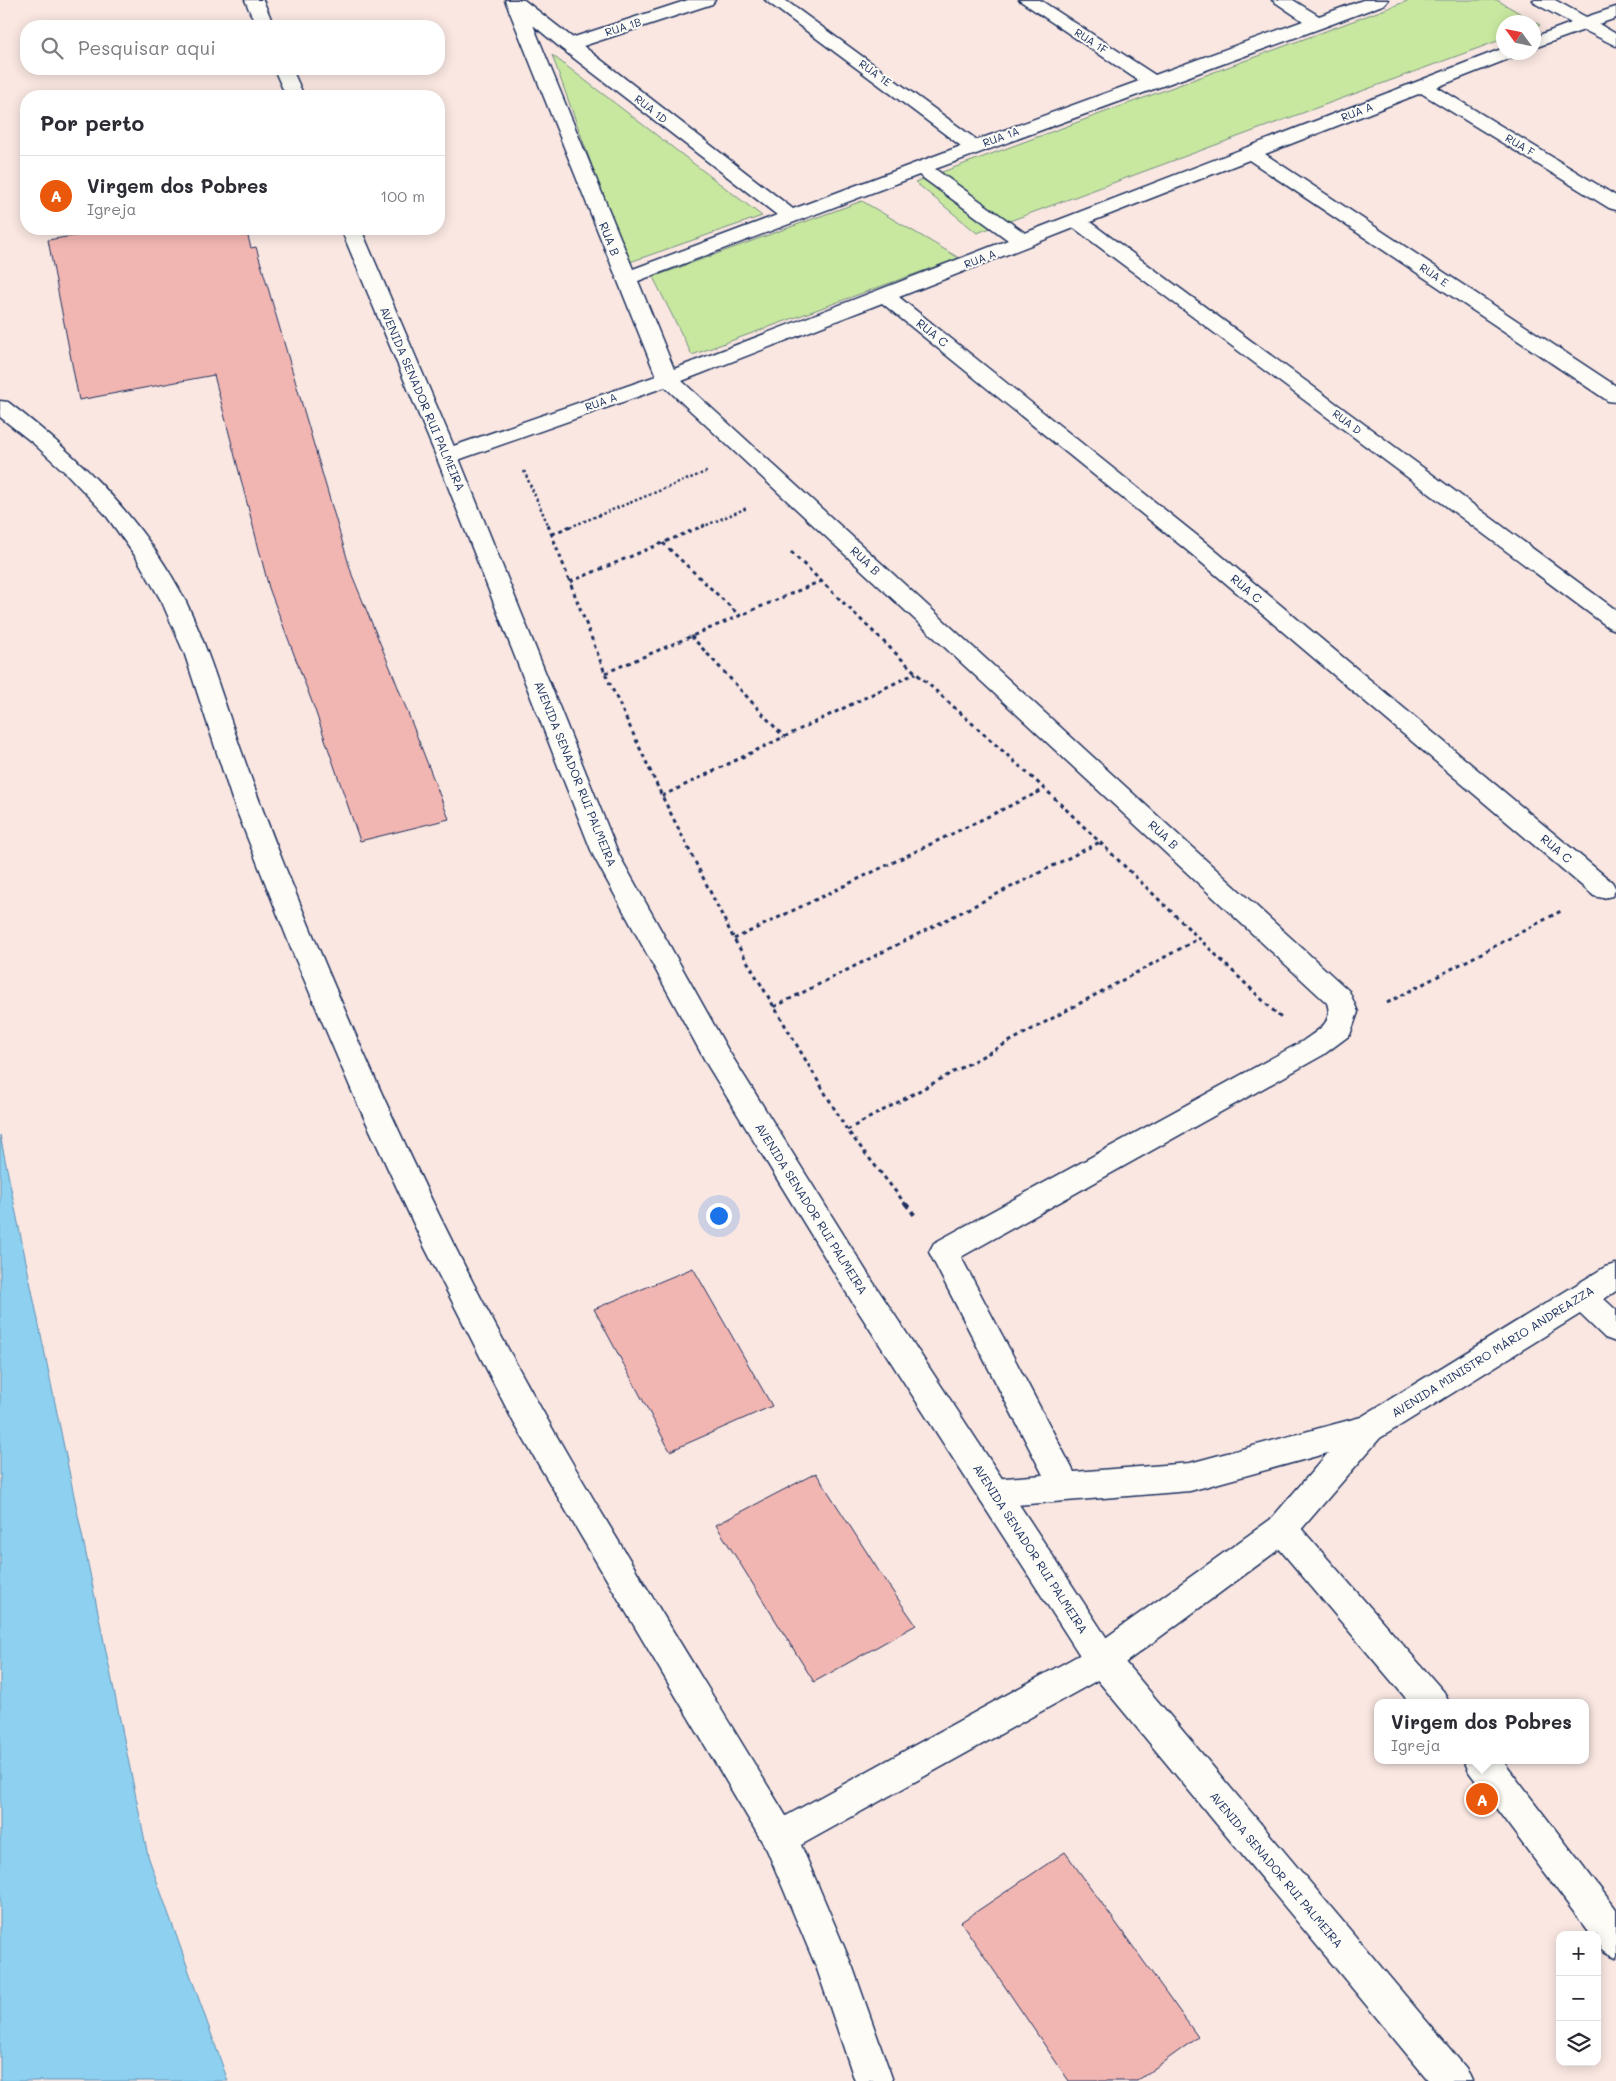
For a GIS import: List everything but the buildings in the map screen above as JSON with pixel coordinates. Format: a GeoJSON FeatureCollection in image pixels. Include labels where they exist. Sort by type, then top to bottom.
{"type":"FeatureCollection","features":[{"type":"Feature","properties":{"kind":"street"},"geometry":{"type":"LineString","coordinates":[[254,0],[262,20]]}},
{"type":"Feature","properties":{"kind":"street","name":"RUA 1D"},"geometry":{"type":"LineString","coordinates":[[514,0],[568,45],[790,216]]}},
{"type":"Feature","properties":{"kind":"street","name":"RUA B"},"geometry":{"type":"LineString","coordinates":[[514,0],[668,380],[1339,998],[1344,1012],[1340,1028]]}},
{"type":"Feature","properties":{"kind":"street","name":"RUA 1B"},"geometry":{"type":"LineString","coordinates":[[568,45],[706,0]]}},
{"type":"Feature","properties":{"kind":"street","name":"RUA 1E"},"geometry":{"type":"LineString","coordinates":[[774,0],[975,147]]}},
{"type":"Feature","properties":{"kind":"street","name":"RUA 1F"},"geometry":{"type":"LineString","coordinates":[[1028,0],[1153,82]]}},
{"type":"Feature","properties":{"kind":"street"},"geometry":{"type":"LineString","coordinates":[[1281,0],[1318,22]]}},
{"type":"Feature","properties":{"kind":"street","name":"RUA 1A"},"geometry":{"type":"LineString","coordinates":[[626,279],[921,167],[1379,0]]}},
{"type":"Feature","properties":{"kind":"street"},"geometry":{"type":"LineString","coordinates":[[1542,0],[1616,41]]}},
{"type":"Feature","properties":{"kind":"street"},"geometry":{"type":"LineString","coordinates":[[1541,40],[1616,12]]}},
{"type":"Feature","properties":{"kind":"street","name":"RUA A"},"geometry":{"type":"LineString","coordinates":[[447,456],[668,380],[884,295],[1078,222],[1496,57]]}},
{"type":"Feature","properties":{"kind":"street"},"geometry":{"type":"LineString","coordinates":[[286,75],[292,90]]}},
{"type":"Feature","properties":{"kind":"street","name":"RUA F"},"geometry":{"type":"LineString","coordinates":[[1423,86],[1616,204]]}},
{"type":"Feature","properties":{"kind":"street","name":"RUA E"},"geometry":{"type":"LineString","coordinates":[[1251,153],[1616,396]]}},
{"type":"Feature","properties":{"kind":"street"},"geometry":{"type":"LineString","coordinates":[[921,167],[1024,242]]}},
{"type":"Feature","properties":{"kind":"street","name":"RUA D"},"geometry":{"type":"LineString","coordinates":[[1078,222],[1616,622]]}},
{"type":"Feature","properties":{"kind":"street","name":"AVENIDA SENADOR RUI PALMEIRA"},"geometry":{"type":"LineString","coordinates":[[354,235],[447,456],[606,855],[718,1058],[868,1300],[1102,1660],[1453,2081]]}},
{"type":"Feature","properties":{"kind":"street","name":"RUA C"},"geometry":{"type":"LineString","coordinates":[[884,295],[1197,547],[1603,889]]}},
{"type":"Feature","properties":{"kind":"street"},"geometry":{"type":"LineString","coordinates":[[0,407],[40,438],[75,469],[113,509],[146,554],[174,602],[197,655],[245,799],[308,958],[368,1096],[440,1248],[525,1413],[780,1838],[835,1968],[874,2081]]}},
{"type":"Feature","properties":{"kind":"street"},"geometry":{"type":"LineString","coordinates":[[1066,1488],[944,1252],[1313,1048],[1340,1028]]}},
{"type":"Feature","properties":{"kind":"street","name":"AVENIDA MINISTRO MÁRIO ANDREAZZA"},"geometry":{"type":"LineString","coordinates":[[994,1493],[1190,1477],[1370,1428],[1616,1276]]}},
{"type":"Feature","properties":{"kind":"street"},"geometry":{"type":"LineString","coordinates":[[1582,1298],[1616,1329]]}},
{"type":"Feature","properties":{"kind":"street","name":"AVENIDA MINISTRO MÁRIO ANDREAZZA"},"geometry":{"type":"LineString","coordinates":[[780,1838],[1102,1660],[1282,1529],[1370,1428]]}},
{"type":"Feature","properties":{"kind":"street"},"geometry":{"type":"LineString","coordinates":[[1282,1529],[1429,1699]]}},
{"type":"Feature","properties":{"kind":"street"},"geometry":{"type":"LineString","coordinates":[[1484,1764],[1616,1939]]}},
{"type":"Feature","properties":{"kind":"path"},"geometry":{"type":"LineString","coordinates":[[701,465],[715,477]]}},
{"type":"Feature","properties":{"kind":"path"},"geometry":{"type":"LineString","coordinates":[[533,467],[524,470],[552,534],[605,673],[662,796],[734,939],[847,1130],[944,1252]]}},
{"type":"Feature","properties":{"kind":"path"},"geometry":{"type":"LineString","coordinates":[[552,534],[708,471]]}},
{"type":"Feature","properties":{"kind":"path"},"geometry":{"type":"LineString","coordinates":[[740,502],[754,515]]}},
{"type":"Feature","properties":{"kind":"path"},"geometry":{"type":"LineString","coordinates":[[570,582],[747,508]]}},
{"type":"Feature","properties":{"kind":"path"},"geometry":{"type":"LineString","coordinates":[[663,543],[739,615]]}},
{"type":"Feature","properties":{"kind":"path"},"geometry":{"type":"LineString","coordinates":[[787,548],[916,673],[1045,789],[1198,939],[1313,1048]]}},
{"type":"Feature","properties":{"kind":"path"},"geometry":{"type":"LineString","coordinates":[[605,673],[821,581]]}},
{"type":"Feature","properties":{"kind":"path"},"geometry":{"type":"LineString","coordinates":[[691,636],[784,737]]}},
{"type":"Feature","properties":{"kind":"path"},"geometry":{"type":"LineString","coordinates":[[662,796],[916,673]]}},
{"type":"Feature","properties":{"kind":"path"},"geometry":{"type":"LineString","coordinates":[[734,939],[1045,789]]}},
{"type":"Feature","properties":{"kind":"path"},"geometry":{"type":"LineString","coordinates":[[774,1006],[1100,842]]}},
{"type":"Feature","properties":{"kind":"path"},"geometry":{"type":"LineString","coordinates":[[1340,1028],[1603,889]]}},
{"type":"Feature","properties":{"kind":"path"},"geometry":{"type":"LineString","coordinates":[[847,1130],[1198,939]]}},
{"type":"Feature","properties":{"kind":"green space"},"geometry":{"type":"Polygon","coordinates":[[[1410,0],[1497,0],[1523,15],[1496,15],[1496,42],[977,233],[915,182],[1410,0]]]}},
{"type":"Feature","properties":{"kind":"green space"},"geometry":{"type":"Polygon","coordinates":[[[552,55],[762,216],[627,263],[552,55]]]}},
{"type":"Feature","properties":{"kind":"green space"},"geometry":{"type":"Polygon","coordinates":[[[862,201],[959,258],[692,355],[653,277],[862,201]]]}},
{"type":"Feature","properties":{"kind":"water"},"geometry":{"type":"Polygon","coordinates":[[[0,1135],[148,1856],[228,2081],[0,2081],[0,1135]]]}},
{"type":"Feature","properties":{"kind":"place","name":"Virgem dos Pobres"},"geometry":{"type":"Point","coordinates":[1482,1799]}}]}
